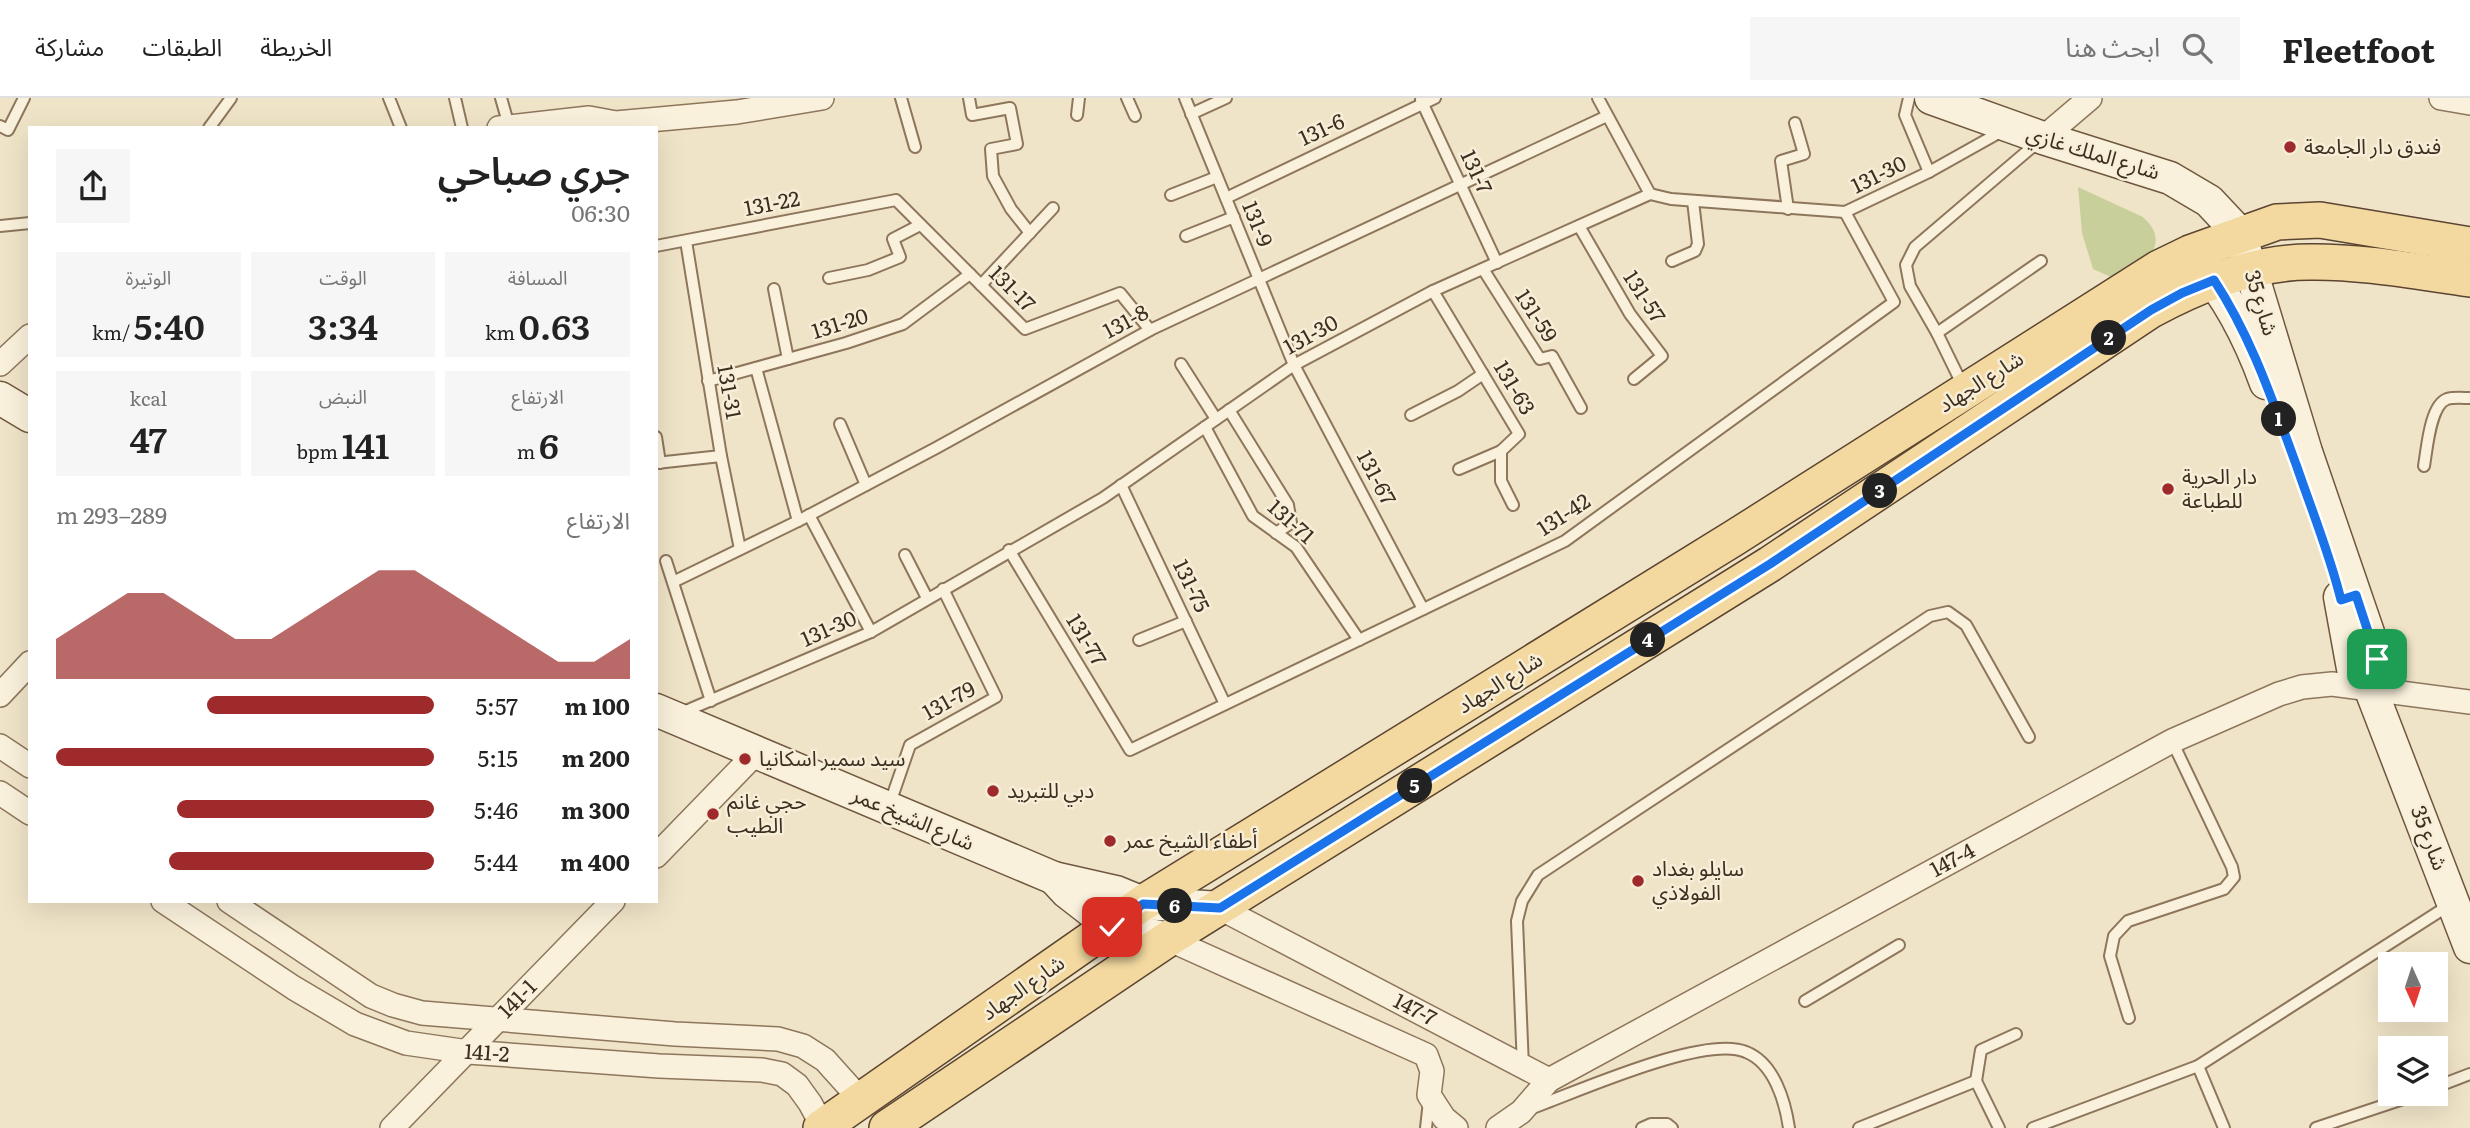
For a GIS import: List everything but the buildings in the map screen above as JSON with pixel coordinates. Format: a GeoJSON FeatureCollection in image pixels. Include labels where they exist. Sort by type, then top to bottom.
{"type":"FeatureCollection","features":[{"type":"Feature","properties":{"kind":"main road"},"geometry":{"type":"LineString","coordinates":[[2190,253],[2277,222],[2320,220],[2470,245]]}},
{"type":"Feature","properties":{"kind":"main road","name":"شارع الجهاد"},"geometry":{"type":"LineString","coordinates":[[822,1128],[1143,904],[1723,545],[2159,268],[2190,253]]}},
{"type":"Feature","properties":{"kind":"main road"},"geometry":{"type":"LineString","coordinates":[[2214,280],[2251,269],[2308,261],[2396,268],[2470,279]]}},
{"type":"Feature","properties":{"kind":"main road","name":"شارع الجهاد"},"geometry":{"type":"LineString","coordinates":[[887,1128],[1168,940],[1770,564],[2151,310],[2214,280]]}},
{"type":"Feature","properties":{"kind":"street","name":"شارع الملك غازي"},"geometry":{"type":"LineString","coordinates":[[1931,98],[2010,127],[2170,178],[2209,201],[2240,234]]}},
{"type":"Feature","properties":{"kind":"street"},"geometry":{"type":"LineString","coordinates":[[2043,138],[2090,98]]}},
{"type":"Feature","properties":{"kind":"street"},"geometry":{"type":"LineString","coordinates":[[2441,98],[2470,103]]}},
{"type":"Feature","properties":{"kind":"street"},"geometry":{"type":"LineString","coordinates":[[513,126],[589,118],[614,126],[737,112],[808,99]]}},
{"type":"Feature","properties":{"kind":"street","name":"شارع 35"},"geometry":{"type":"LineString","coordinates":[[2240,234],[2348,598],[2354,674],[2371,690],[2470,947]]}},
{"type":"Feature","properties":{"kind":"street","name":"شارع 35"},"geometry":{"type":"LineString","coordinates":[[2190,253],[2214,280],[2240,323],[2265,379],[2327,553],[2348,598]]}},
{"type":"Feature","properties":{"kind":"street"},"geometry":{"type":"LineString","coordinates":[[0,364],[28,338]]}},
{"type":"Feature","properties":{"kind":"street"},"geometry":{"type":"LineString","coordinates":[[0,398],[28,415]]}},
{"type":"Feature","properties":{"kind":"street"},"geometry":{"type":"LineString","coordinates":[[0,695],[28,665]]}},
{"type":"Feature","properties":{"kind":"street","name":"147-4"},"geometry":{"type":"LineString","coordinates":[[1549,1080],[2172,741],[2279,694],[2302,687],[2332,684],[2470,702]]}},
{"type":"Feature","properties":{"kind":"street","name":"شارع الشيخ عمر"},"geometry":{"type":"LineString","coordinates":[[663,714],[1054,878],[1116,892],[1143,904],[1220,908]]}},
{"type":"Feature","properties":{"kind":"street"},"geometry":{"type":"LineString","coordinates":[[0,746],[28,765]]}},
{"type":"Feature","properties":{"kind":"street"},"geometry":{"type":"LineString","coordinates":[[658,854],[756,752]]}},
{"type":"Feature","properties":{"kind":"street"},"geometry":{"type":"LineString","coordinates":[[0,793],[28,812]]}},
{"type":"Feature","properties":{"kind":"street","name":"شارع الشيخ عمر"},"geometry":{"type":"LineString","coordinates":[[1054,878],[1074,899],[1112,927],[1168,940]]}},
{"type":"Feature","properties":{"kind":"street","name":"141-2"},"geometry":{"type":"LineString","coordinates":[[166,903],[294,988],[355,1024],[406,1043],[468,1052],[659,1066],[762,1070],[782,1074],[797,1084],[810,1102],[822,1128]]}},
{"type":"Feature","properties":{"kind":"street","name":"141-2"},"geometry":{"type":"LineString","coordinates":[[232,903],[371,996],[393,1005],[422,1013],[675,1034],[778,1039],[803,1046],[825,1060],[861,1100]]}},
{"type":"Feature","properties":{"kind":"street","name":"141-1"},"geometry":{"type":"LineString","coordinates":[[392,1128],[611,903]]}},
{"type":"Feature","properties":{"kind":"street","name":"147-7"},"geometry":{"type":"LineString","coordinates":[[1220,908],[1549,1080]]}},
{"type":"Feature","properties":{"kind":"street","name":"147-7"},"geometry":{"type":"LineString","coordinates":[[1168,940],[1426,1055],[1432,1071],[1429,1094]]}},
{"type":"Feature","properties":{"kind":"street"},"geometry":{"type":"LineString","coordinates":[[1498,1128],[1521,1112],[1549,1080]]}},
{"type":"Feature","properties":{"kind":"street"},"geometry":{"type":"LineString","coordinates":[[1429,1094],[1444,1118],[1456,1128]]}},
{"type":"Feature","properties":{"kind":"lane"},"geometry":{"type":"LineString","coordinates":[[4,128],[24,98]]}},
{"type":"Feature","properties":{"kind":"lane"},"geometry":{"type":"LineString","coordinates":[[211,126],[232,98]]}},
{"type":"Feature","properties":{"kind":"lane"},"geometry":{"type":"LineString","coordinates":[[389,98],[400,126]]}},
{"type":"Feature","properties":{"kind":"lane"},"geometry":{"type":"LineString","coordinates":[[455,98],[462,126]]}},
{"type":"Feature","properties":{"kind":"lane"},"geometry":{"type":"LineString","coordinates":[[501,98],[504,126]]}},
{"type":"Feature","properties":{"kind":"lane"},"geometry":{"type":"LineString","coordinates":[[901,98],[915,147]]}},
{"type":"Feature","properties":{"kind":"lane"},"geometry":{"type":"LineString","coordinates":[[969,98],[972,115],[1010,108],[1017,144],[991,149],[993,176],[1011,209],[1030,233]]}},
{"type":"Feature","properties":{"kind":"lane"},"geometry":{"type":"LineString","coordinates":[[1077,115],[1079,98]]}},
{"type":"Feature","properties":{"kind":"lane"},"geometry":{"type":"LineString","coordinates":[[1127,98],[1135,116]]}},
{"type":"Feature","properties":{"kind":"lane","name":"131-9"},"geometry":{"type":"LineString","coordinates":[[1185,98],[1294,365]]}},
{"type":"Feature","properties":{"kind":"lane"},"geometry":{"type":"LineString","coordinates":[[1192,114],[1226,98]]}},
{"type":"Feature","properties":{"kind":"lane","name":"131-6"},"geometry":{"type":"LineString","coordinates":[[1226,198],[1421,101],[1435,98]]}},
{"type":"Feature","properties":{"kind":"lane"},"geometry":{"type":"LineString","coordinates":[[1598,98],[1650,194]]}},
{"type":"Feature","properties":{"kind":"lane"},"geometry":{"type":"LineString","coordinates":[[1909,98],[1905,115],[1929,172]]}},
{"type":"Feature","properties":{"kind":"lane","name":"131-7"},"geometry":{"type":"LineString","coordinates":[[1421,101],[1497,263]]}},
{"type":"Feature","properties":{"kind":"lane","name":"131-8"},"geometry":{"type":"LineString","coordinates":[[673,582],[798,521],[1150,330],[1607,116]]}},
{"type":"Feature","properties":{"kind":"lane"},"geometry":{"type":"LineString","coordinates":[[1788,209],[1781,161],[1804,154],[1796,123]]}},
{"type":"Feature","properties":{"kind":"lane","name":"131-30"},"geometry":{"type":"LineString","coordinates":[[663,714],[711,701],[871,632],[1103,498],[1294,365],[1433,291],[1650,194],[1671,199],[1845,212],[1929,172],[2010,127]]}},
{"type":"Feature","properties":{"kind":"lane"},"geometry":{"type":"LineString","coordinates":[[1965,391],[1937,333],[1910,286],[1906,265],[1915,247],[2043,138]]}},
{"type":"Feature","properties":{"kind":"lane"},"geometry":{"type":"LineString","coordinates":[[1171,195],[1217,177]]}},
{"type":"Feature","properties":{"kind":"lane","name":"131-17"},"geometry":{"type":"LineString","coordinates":[[895,200],[1025,329],[1120,293],[1150,330]]}},
{"type":"Feature","properties":{"kind":"lane","name":"131-22"},"geometry":{"type":"LineString","coordinates":[[658,245],[895,200]]}},
{"type":"Feature","properties":{"kind":"lane"},"geometry":{"type":"LineString","coordinates":[[1672,261],[1695,251],[1698,244],[1693,201]]}},
{"type":"Feature","properties":{"kind":"lane"},"geometry":{"type":"LineString","coordinates":[[981,285],[1054,208]]}},
{"type":"Feature","properties":{"kind":"lane","name":"131-42"},"geometry":{"type":"LineString","coordinates":[[1130,750],[1565,541],[1894,302],[1845,212]]}},
{"type":"Feature","properties":{"kind":"lane"},"geometry":{"type":"LineString","coordinates":[[1186,236],[1234,217]]}},
{"type":"Feature","properties":{"kind":"lane"},"geometry":{"type":"LineString","coordinates":[[0,226],[28,223]]}},
{"type":"Feature","properties":{"kind":"lane"},"geometry":{"type":"LineString","coordinates":[[829,278],[868,270],[900,257],[893,239],[920,225]]}},
{"type":"Feature","properties":{"kind":"lane","name":"131-57"},"geometry":{"type":"LineString","coordinates":[[1579,226],[1630,314],[1662,356],[1634,379]]}},
{"type":"Feature","properties":{"kind":"lane","name":"131-31"},"geometry":{"type":"LineString","coordinates":[[686,241],[708,382],[740,550]]}},
{"type":"Feature","properties":{"kind":"lane"},"geometry":{"type":"LineString","coordinates":[[1937,333],[2040,261]]}},
{"type":"Feature","properties":{"kind":"lane","name":"131-59"},"geometry":{"type":"LineString","coordinates":[[1483,269],[1540,359],[1552,356],[1581,408]]}},
{"type":"Feature","properties":{"kind":"lane","name":"131-20"},"geometry":{"type":"LineString","coordinates":[[708,382],[846,343],[902,324],[970,274]]}},
{"type":"Feature","properties":{"kind":"lane"},"geometry":{"type":"LineString","coordinates":[[774,289],[788,359]]}},
{"type":"Feature","properties":{"kind":"lane","name":"131-63"},"geometry":{"type":"LineString","coordinates":[[1433,291],[1519,434],[1501,451],[1501,481],[1513,505]]}},
{"type":"Feature","properties":{"kind":"lane"},"geometry":{"type":"LineString","coordinates":[[1181,364],[1216,419]]}},
{"type":"Feature","properties":{"kind":"lane","name":"131-67"},"geometry":{"type":"LineString","coordinates":[[1294,365],[1423,609]]}},
{"type":"Feature","properties":{"kind":"lane"},"geometry":{"type":"LineString","coordinates":[[756,368],[798,521]]}},
{"type":"Feature","properties":{"kind":"lane"},"geometry":{"type":"LineString","coordinates":[[1411,415],[1458,391],[1483,374]]}},
{"type":"Feature","properties":{"kind":"lane"},"geometry":{"type":"LineString","coordinates":[[2424,466],[2438,405],[2447,399],[2470,398]]}},
{"type":"Feature","properties":{"kind":"lane"},"geometry":{"type":"LineString","coordinates":[[1229,410],[1288,505],[1291,523],[1276,533]]}},
{"type":"Feature","properties":{"kind":"lane"},"geometry":{"type":"LineString","coordinates":[[839,424],[866,485]]}},
{"type":"Feature","properties":{"kind":"lane","name":"131-71"},"geometry":{"type":"LineString","coordinates":[[1205,427],[1253,516],[1296,547],[1359,640]]}},
{"type":"Feature","properties":{"kind":"lane"},"geometry":{"type":"LineString","coordinates":[[1460,469],[1501,451]]}},
{"type":"Feature","properties":{"kind":"lane"},"geometry":{"type":"LineString","coordinates":[[658,463],[721,456]]}},
{"type":"Feature","properties":{"kind":"lane","name":"131-75"},"geometry":{"type":"LineString","coordinates":[[1121,485],[1226,704]]}},
{"type":"Feature","properties":{"kind":"lane"},"geometry":{"type":"LineString","coordinates":[[809,515],[871,632]]}},
{"type":"Feature","properties":{"kind":"lane","name":"131-77"},"geometry":{"type":"LineString","coordinates":[[1009,550],[1130,750]]}},
{"type":"Feature","properties":{"kind":"lane"},"geometry":{"type":"LineString","coordinates":[[905,555],[927,598]]}},
{"type":"Feature","properties":{"kind":"lane"},"geometry":{"type":"LineString","coordinates":[[666,561],[711,701]]}},
{"type":"Feature","properties":{"kind":"lane","name":"131-79"},"geometry":{"type":"LineString","coordinates":[[888,808],[910,745],[996,696],[943,589]]}},
{"type":"Feature","properties":{"kind":"lane"},"geometry":{"type":"LineString","coordinates":[[1523,1067],[1517,921],[1522,901],[1538,874],[1930,616],[1948,612],[1966,625],[2029,737]]}},
{"type":"Feature","properties":{"kind":"lane"},"geometry":{"type":"LineString","coordinates":[[1139,640],[1186,621]]}},
{"type":"Feature","properties":{"kind":"lane"},"geometry":{"type":"LineString","coordinates":[[2129,1017],[2110,956],[2114,936],[2128,921],[2224,889],[2234,877],[2232,867],[2172,741]]}},
{"type":"Feature","properties":{"kind":"lane"},"geometry":{"type":"LineString","coordinates":[[2033,1128],[2198,1066],[2454,903]]}},
{"type":"Feature","properties":{"kind":"lane"},"geometry":{"type":"LineString","coordinates":[[1804,1001],[1899,945]]}},
{"type":"Feature","properties":{"kind":"lane"},"geometry":{"type":"LineString","coordinates":[[1999,1128],[1976,1082],[1981,1050],[2016,1034]]}},
{"type":"Feature","properties":{"kind":"lane"},"geometry":{"type":"LineString","coordinates":[[1521,1112],[1680,1054],[1724,1047],[1746,1052],[1760,1062],[1781,1094],[1789,1128]]}},
{"type":"Feature","properties":{"kind":"lane"},"geometry":{"type":"LineString","coordinates":[[2198,1066],[2224,1128]]}},
{"type":"Feature","properties":{"kind":"lane"},"geometry":{"type":"LineString","coordinates":[[2448,1082],[2470,1074]]}},
{"type":"Feature","properties":{"kind":"lane"},"geometry":{"type":"LineString","coordinates":[[1859,1128],[1976,1082]]}},
{"type":"Feature","properties":{"kind":"lane"},"geometry":{"type":"LineString","coordinates":[[1426,1128],[1429,1094]]}},
{"type":"Feature","properties":{"kind":"lane"},"geometry":{"type":"LineString","coordinates":[[2316,1128],[2382,1106]]}},
{"type":"Feature","properties":{"kind":"lane"},"geometry":{"type":"LineString","coordinates":[[1642,1128],[1667,1124],[1672,1128]]}},
{"type":"Feature","properties":{"kind":"green space"},"geometry":{"type":"Polygon","coordinates":[[[2078,187],[2143,217],[2154,232],[2156,241],[2153,251],[2111,277],[2093,269],[2082,233],[2078,187]]]}},
{"type":"Feature","properties":{"kind":"place","name":"فندق دار الجامعة"},"geometry":{"type":"Point","coordinates":[2290,147]}},
{"type":"Feature","properties":{"kind":"place","name":"دار الحرية للطباعة"},"geometry":{"type":"Point","coordinates":[2168,489]}},
{"type":"Feature","properties":{"kind":"place","name":"سيد سمير اسكانيا"},"geometry":{"type":"Point","coordinates":[745,759]}},
{"type":"Feature","properties":{"kind":"place","name":"دبي للتبريد"},"geometry":{"type":"Point","coordinates":[993,791]}},
{"type":"Feature","properties":{"kind":"place","name":"حجي غانم الطيب"},"geometry":{"type":"Point","coordinates":[713,814]}},
{"type":"Feature","properties":{"kind":"place","name":"أطفاء الشيخ عمر"},"geometry":{"type":"Point","coordinates":[1110,841]}},
{"type":"Feature","properties":{"kind":"place","name":"سايلو بغداد الفولاذي"},"geometry":{"type":"Point","coordinates":[1638,881]}},
{"type":"Feature","properties":{"kind":"route"},"geometry":{"type":"LineString","coordinates":[[1112,927],[1143,904],[1220,908],[1770,564],[2151,310],[2214,280],[2240,323],[2265,379],[2341,600],[2356,595],[2377,659]]}}]}
